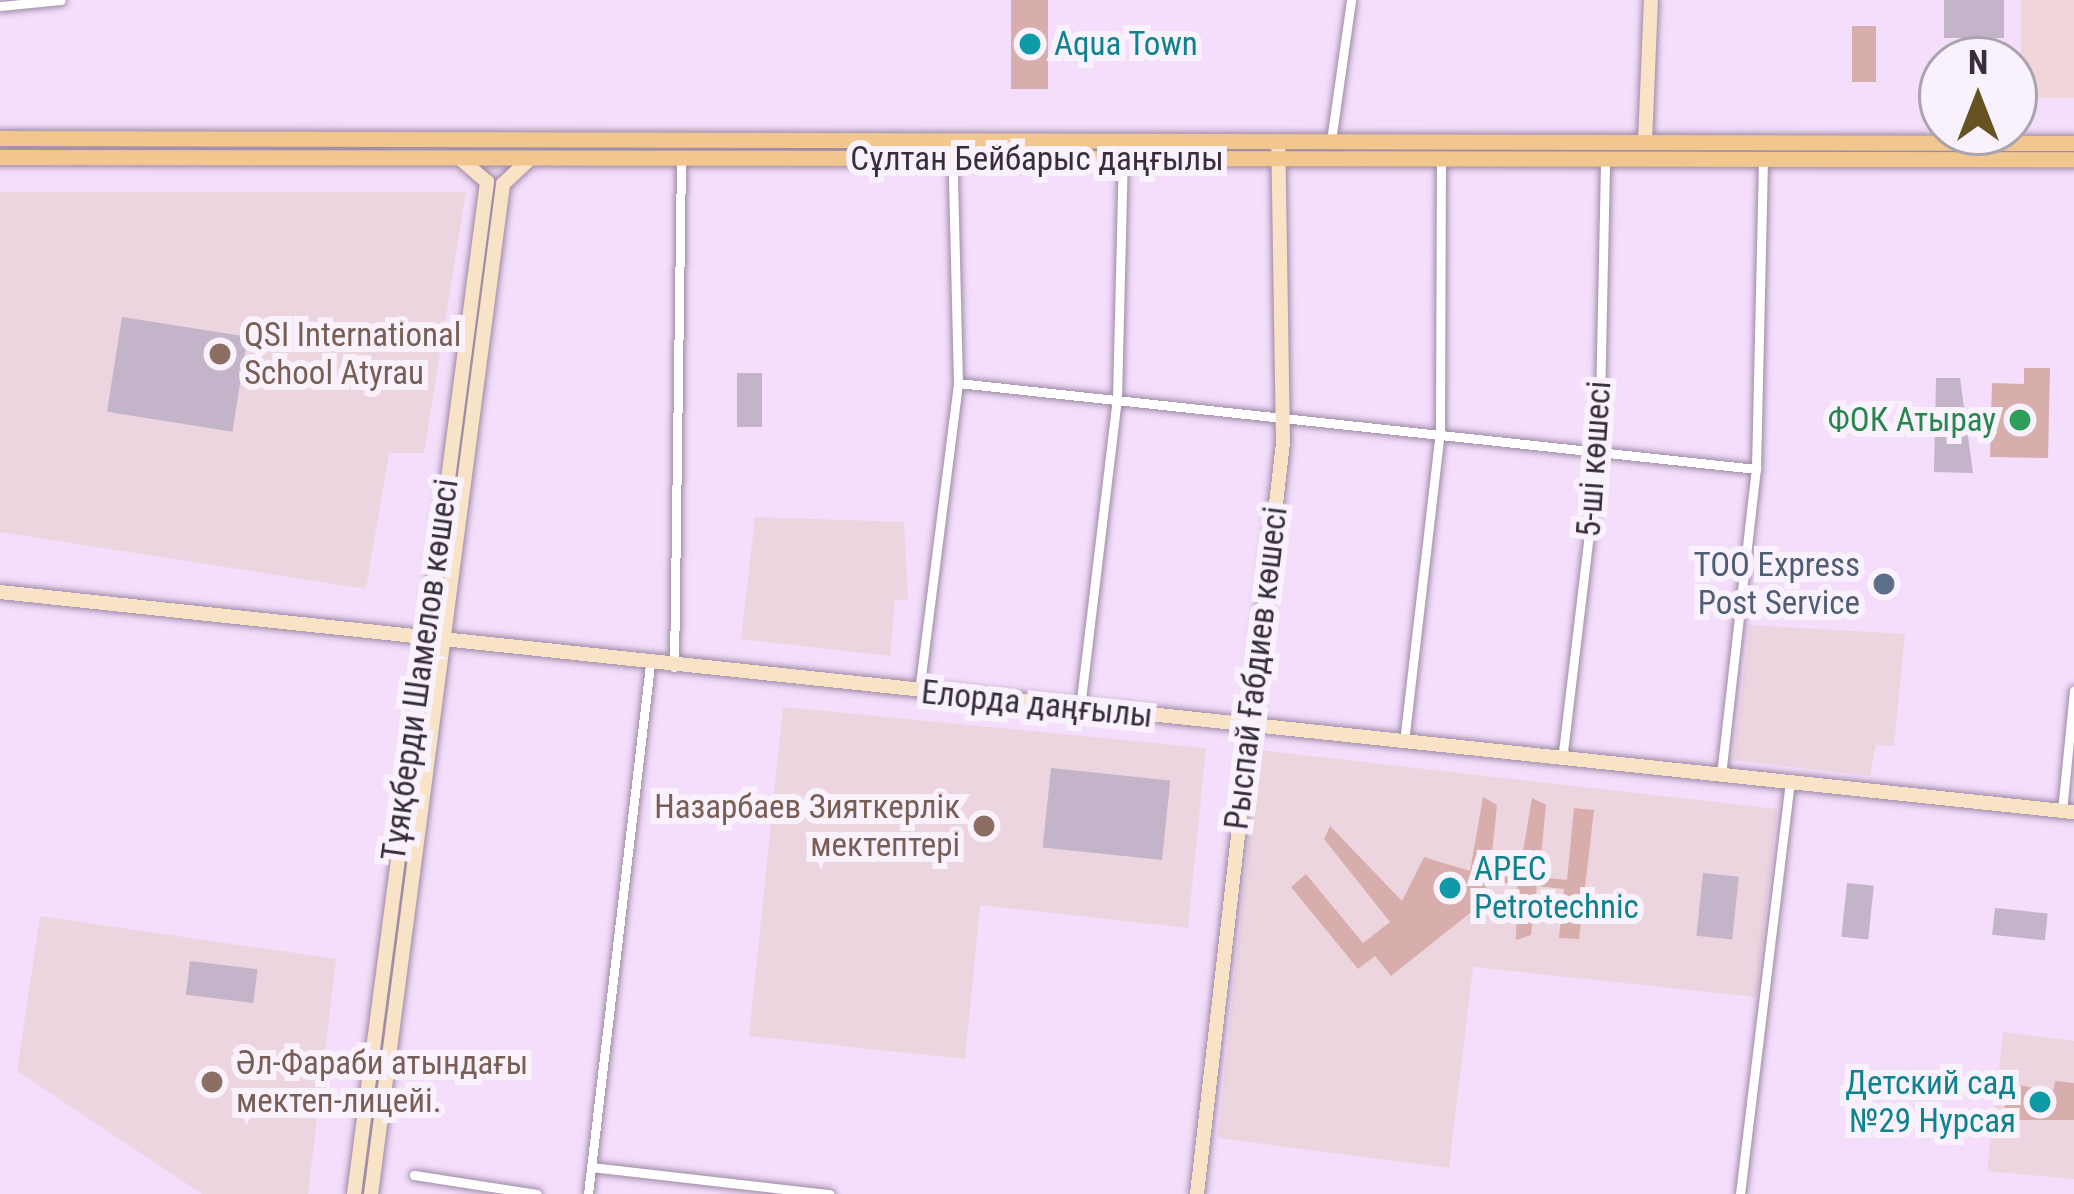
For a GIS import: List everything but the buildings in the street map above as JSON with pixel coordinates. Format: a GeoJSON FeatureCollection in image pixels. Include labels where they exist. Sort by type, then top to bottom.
{"type":"FeatureCollection","features":[{"type":"Feature","properties":{"kind":"main road","name":"Сұлтан Бейбарыс даңғылы"},"geometry":{"type":"LineString","coordinates":[[0,138],[1645,142],[2074,159]]}},
{"type":"Feature","properties":{"kind":"main road","name":"Сұлтан Бейбарыс даңғылы"},"geometry":{"type":"LineString","coordinates":[[0,157],[1280,159],[1605,156],[2074,142]]}},
{"type":"Feature","properties":{"kind":"street"},"geometry":{"type":"LineString","coordinates":[[0,6],[61,0]]}},
{"type":"Feature","properties":{"kind":"street"},"geometry":{"type":"LineString","coordinates":[[1331,141],[1351,0]]}},
{"type":"Feature","properties":{"kind":"street"},"geometry":{"type":"LineString","coordinates":[[1645,142],[1651,0]]}},
{"type":"Feature","properties":{"kind":"street"},"geometry":{"type":"LineString","coordinates":[[674,667],[681,140]]}},
{"type":"Feature","properties":{"kind":"street"},"geometry":{"type":"LineString","coordinates":[[919,692],[958,383],[952,140]]}},
{"type":"Feature","properties":{"kind":"street","name":"Рыспай Ғабдиев көшесі"},"geometry":{"type":"LineString","coordinates":[[1197,1194],[1283,418],[1278,141]]}},
{"type":"Feature","properties":{"kind":"street"},"geometry":{"type":"LineString","coordinates":[[1721,775],[1756,469],[1763,149]]}},
{"type":"Feature","properties":{"kind":"street"},"geometry":{"type":"LineString","coordinates":[[1404,744],[1440,432],[1441,156]]}},
{"type":"Feature","properties":{"kind":"street","name":"5-ші көшесі"},"geometry":{"type":"LineString","coordinates":[[1562,760],[1599,451],[1605,156]]}},
{"type":"Feature","properties":{"kind":"street"},"geometry":{"type":"LineString","coordinates":[[1080,708],[1118,398],[1123,158]]}},
{"type":"Feature","properties":{"kind":"street","name":"Тұяқберди Шамелов көшесі"},"geometry":{"type":"LineString","coordinates":[[354,1194],[369,1135],[487,182],[461,159]]}},
{"type":"Feature","properties":{"kind":"street","name":"Тұяқберди Шамелов көшесі"},"geometry":{"type":"LineString","coordinates":[[432,642],[503,184],[529,160]]}},
{"type":"Feature","properties":{"kind":"street"},"geometry":{"type":"LineString","coordinates":[[958,383],[1756,469]]}},
{"type":"Feature","properties":{"kind":"street","name":"Елорда даңғылы"},"geometry":{"type":"LineString","coordinates":[[0,592],[432,642],[2068,811]]}},
{"type":"Feature","properties":{"kind":"street"},"geometry":{"type":"LineString","coordinates":[[588,1194],[650,665]]}},
{"type":"Feature","properties":{"kind":"street"},"geometry":{"type":"LineString","coordinates":[[2068,811],[2074,691]]}},
{"type":"Feature","properties":{"kind":"street"},"geometry":{"type":"LineString","coordinates":[[1740,1194],[1790,783]]}},
{"type":"Feature","properties":{"kind":"street","name":"Тұяқберди Шамелов көшесі"},"geometry":{"type":"LineString","coordinates":[[369,1135],[371,1194]]}},
{"type":"Feature","properties":{"kind":"street"},"geometry":{"type":"LineString","coordinates":[[591,1167],[829,1194]]}},
{"type":"Feature","properties":{"kind":"street"},"geometry":{"type":"LineString","coordinates":[[414,1175],[537,1194]]}},
{"type":"Feature","properties":{"kind":"shaded area"},"geometry":{"type":"Polygon","coordinates":[[[1944,0],[2004,0],[2004,36],[1944,36],[1944,0]]]}},
{"type":"Feature","properties":{"kind":"shaded area"},"geometry":{"type":"Polygon","coordinates":[[[2021,0],[2074,0],[2074,98],[2038,98],[2038,36],[2021,36],[2021,0]]]}},
{"type":"Feature","properties":{"kind":"shaded area","name":"QSI International School Atyrau"},"geometry":{"type":"Polygon","coordinates":[[[0,192],[466,192],[424,453],[389,453],[366,589],[0,532],[0,192]]]}},
{"type":"Feature","properties":{"kind":"shaded area"},"geometry":{"type":"Polygon","coordinates":[[[122,317],[247,337],[232,432],[107,412],[122,317]]]}},
{"type":"Feature","properties":{"kind":"shaded area"},"geometry":{"type":"Polygon","coordinates":[[[737,373],[762,373],[762,427],[737,427],[737,373]]]}},
{"type":"Feature","properties":{"kind":"shaded area"},"geometry":{"type":"Polygon","coordinates":[[[1936,378],[1960,378],[1973,473],[1934,472],[1936,378]]]}},
{"type":"Feature","properties":{"kind":"shaded area"},"geometry":{"type":"Polygon","coordinates":[[[755,517],[904,522],[908,600],[895,600],[890,656],[741,639],[755,517]]]}},
{"type":"Feature","properties":{"kind":"shaded area"},"geometry":{"type":"Polygon","coordinates":[[[1750,625],[1905,634],[1894,746],[1876,745],[1870,776],[1733,760],[1750,625]]]}},
{"type":"Feature","properties":{"kind":"shaded area","name":"Назарбаев Зияткерлік мектептері"},"geometry":{"type":"Polygon","coordinates":[[[783,707],[1206,748],[1188,928],[980,905],[965,1059],[749,1036],[783,707]]]}},
{"type":"Feature","properties":{"kind":"shaded area"},"geometry":{"type":"Polygon","coordinates":[[[1258,750],[1777,809],[1756,997],[1473,967],[1449,1168],[1218,1138],[1258,750]]]}},
{"type":"Feature","properties":{"kind":"shaded area"},"geometry":{"type":"Polygon","coordinates":[[[1051,768],[1170,781],[1162,860],[1043,848],[1051,768]]]}},
{"type":"Feature","properties":{"kind":"shaded area"},"geometry":{"type":"Polygon","coordinates":[[[1703,873],[1739,877],[1732,939],[1696,936],[1703,873]]]}},
{"type":"Feature","properties":{"kind":"shaded area"},"geometry":{"type":"Polygon","coordinates":[[[1847,883],[1874,886],[1868,940],[1841,937],[1847,883]]]}},
{"type":"Feature","properties":{"kind":"shaded area"},"geometry":{"type":"Polygon","coordinates":[[[1995,908],[2048,914],[2045,940],[1992,935],[1995,908]]]}},
{"type":"Feature","properties":{"kind":"shaded area"},"geometry":{"type":"Polygon","coordinates":[[[40,916],[336,959],[308,1194],[202,1194],[17,1071],[40,916]]]}},
{"type":"Feature","properties":{"kind":"shaded area"},"geometry":{"type":"Polygon","coordinates":[[[190,961],[257,969],[253,1003],[186,995],[190,961]]]}},
{"type":"Feature","properties":{"kind":"shaded area"},"geometry":{"type":"Polygon","coordinates":[[[2003,1032],[2074,1041],[2074,1179],[1987,1171],[2003,1032]]]}},
{"type":"Feature","properties":{"kind":"place","name":"Aqua Town"},"geometry":{"type":"Point","coordinates":[1030,44]}},
{"type":"Feature","properties":{"kind":"place","name":"QSI International School Atyrau"},"geometry":{"type":"Point","coordinates":[220,354]}},
{"type":"Feature","properties":{"kind":"place","name":"ФОК Атырау"},"geometry":{"type":"Point","coordinates":[2020,420]}},
{"type":"Feature","properties":{"kind":"place","name":"ТОО Express Post Service"},"geometry":{"type":"Point","coordinates":[1884,584]}},
{"type":"Feature","properties":{"kind":"place","name":"Назарбаев Зияткерлік мектептері"},"geometry":{"type":"Point","coordinates":[984,826]}},
{"type":"Feature","properties":{"kind":"place","name":"APEC Petrotechnic"},"geometry":{"type":"Point","coordinates":[1450,888]}},
{"type":"Feature","properties":{"kind":"place","name":"Әл-Фараби атындағы мектеп-лицейі."},"geometry":{"type":"Point","coordinates":[212,1082]}},
{"type":"Feature","properties":{"kind":"place","name":"Детский сад №29 Нурсая"},"geometry":{"type":"Point","coordinates":[2040,1102]}}]}
